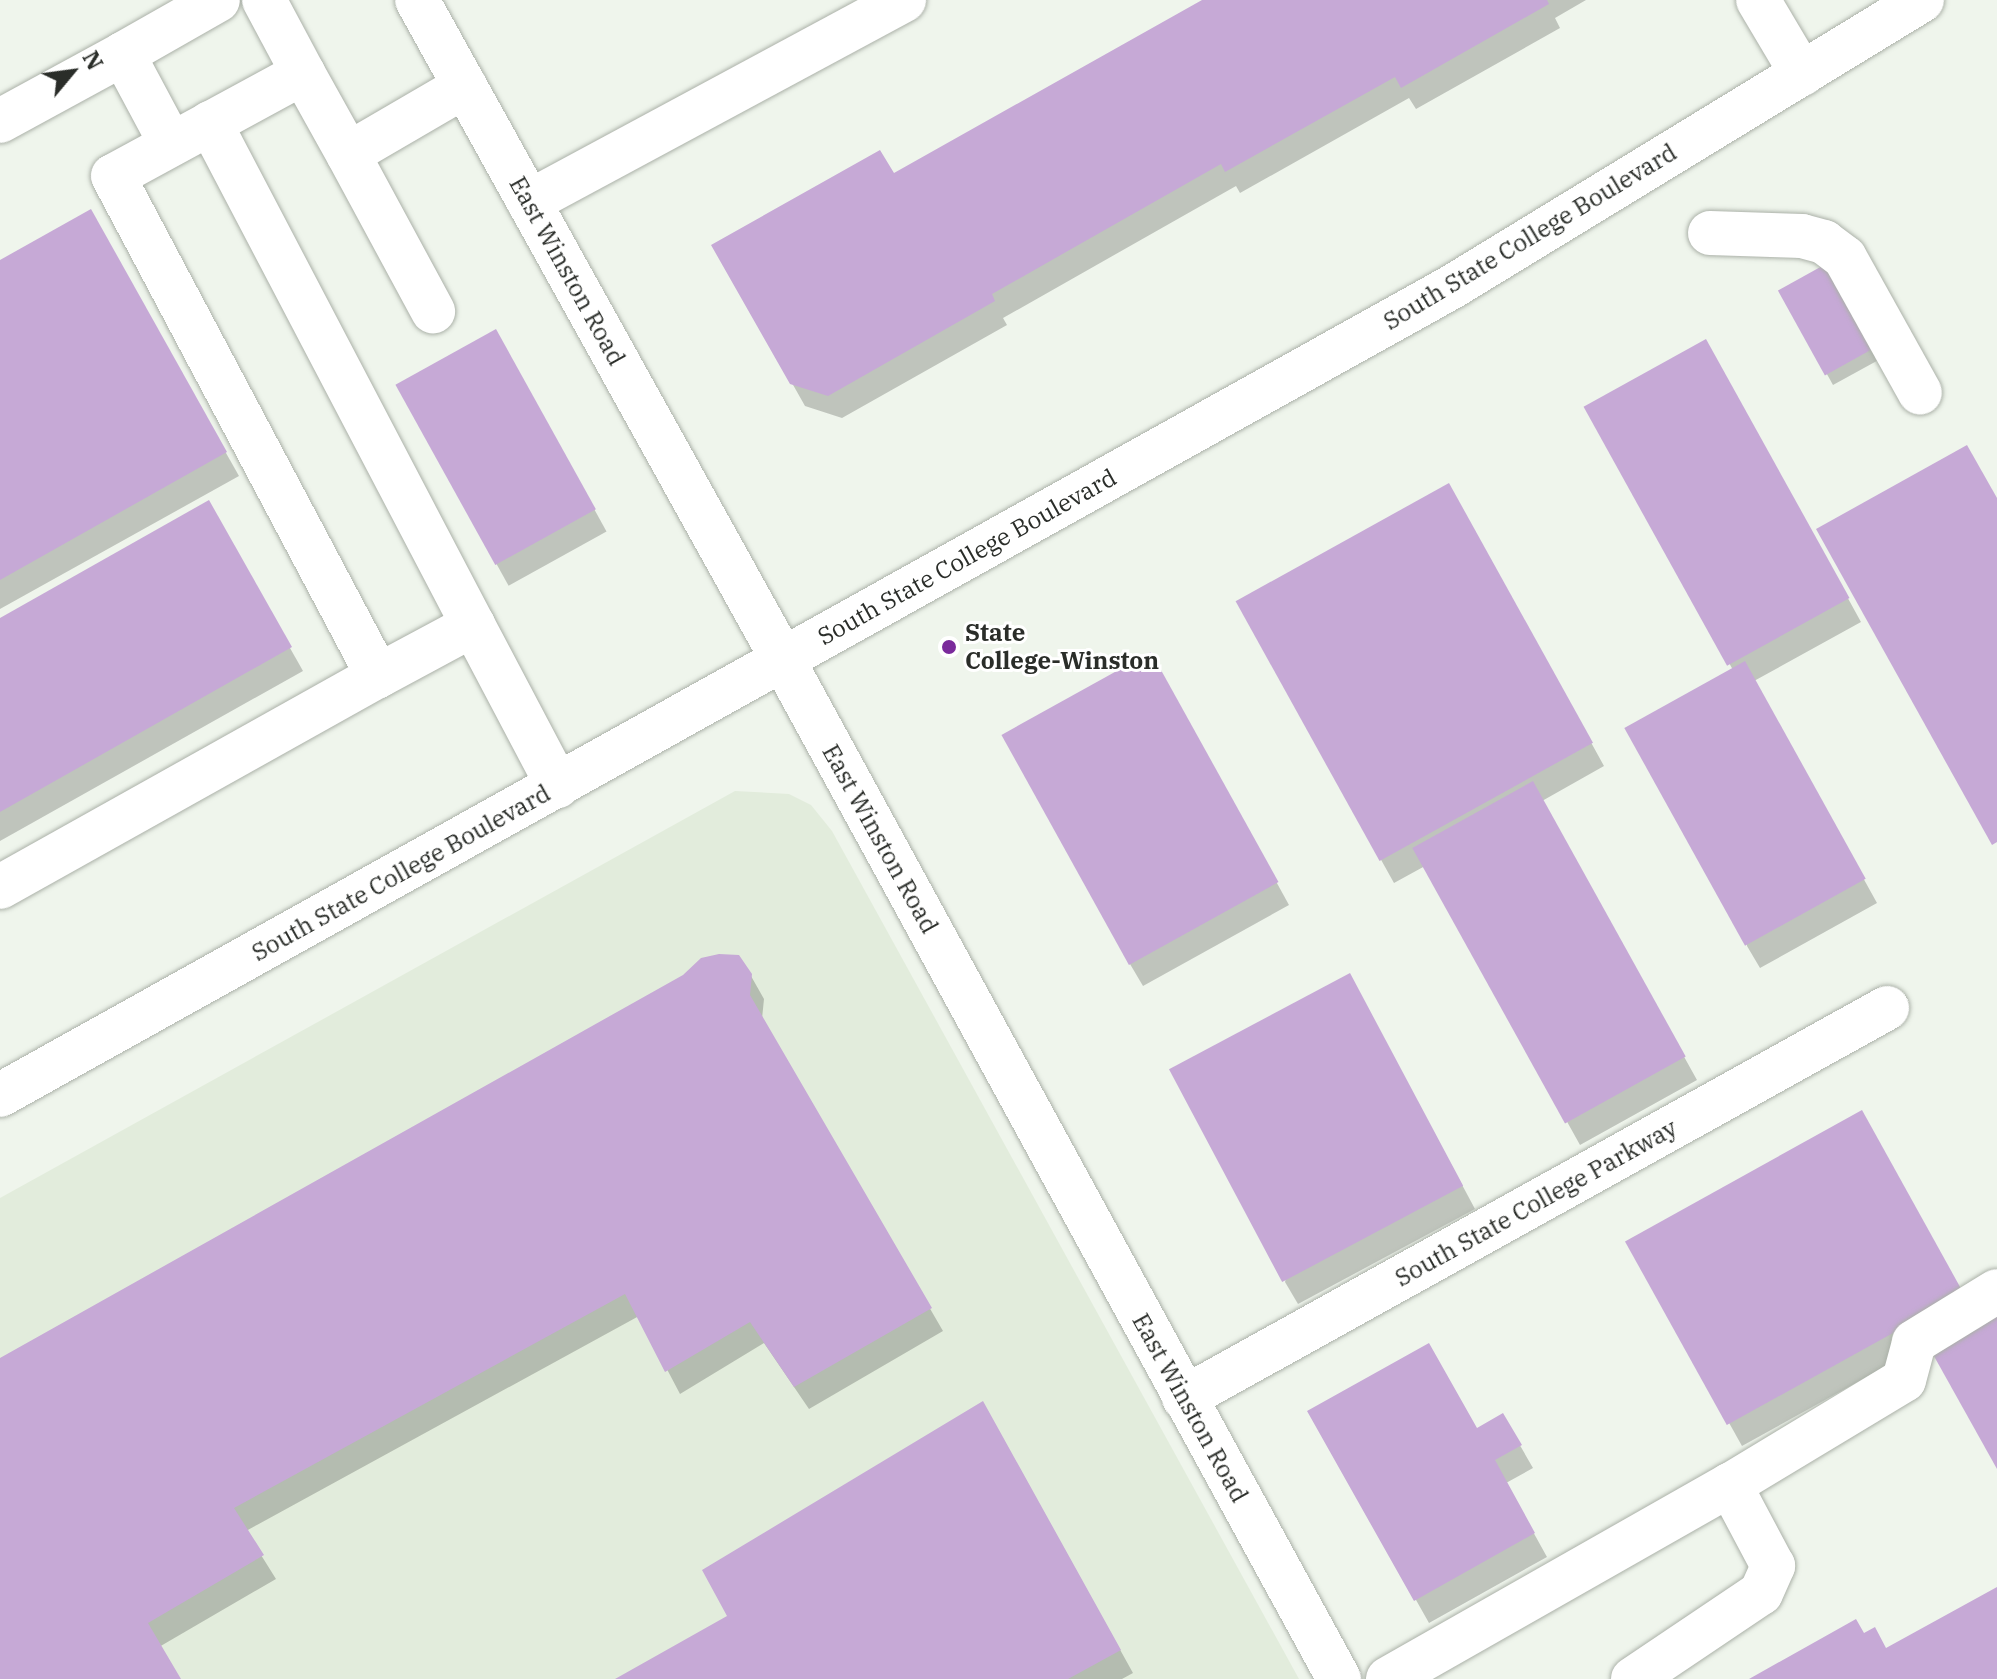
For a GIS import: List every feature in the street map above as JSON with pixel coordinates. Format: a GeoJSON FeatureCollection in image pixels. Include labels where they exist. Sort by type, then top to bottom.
{"type":"FeatureCollection","features":[{"type":"Feature","properties":{"kind":"street"},"geometry":{"type":"LineString","coordinates":[[0,121],[218,0]]}},
{"type":"Feature","properties":{"kind":"street"},"geometry":{"type":"LineString","coordinates":[[264,0],[433,311]]}},
{"type":"Feature","properties":{"kind":"street","name":"East Winston Road"},"geometry":{"type":"LineString","coordinates":[[417,0],[783,660],[1339,1679]]}},
{"type":"Feature","properties":{"kind":"street"},"geometry":{"type":"LineString","coordinates":[[529,202],[904,0]]}},
{"type":"Feature","properties":{"kind":"street"},"geometry":{"type":"LineString","coordinates":[[1758,0],[1802,74]]}},
{"type":"Feature","properties":{"kind":"street","name":"South State College Boulevard"},"geometry":{"type":"LineString","coordinates":[[5,1081],[558,786],[1455,285],[1922,0]]}},
{"type":"Feature","properties":{"kind":"street"},"geometry":{"type":"LineString","coordinates":[[123,54],[171,144]]}},
{"type":"Feature","properties":{"kind":"street"},"geometry":{"type":"LineString","coordinates":[[303,73],[113,176],[378,676]]}},
{"type":"Feature","properties":{"kind":"street"},"geometry":{"type":"LineString","coordinates":[[348,154],[465,86]]}},
{"type":"Feature","properties":{"kind":"street"},"geometry":{"type":"LineString","coordinates":[[210,123],[558,786]]}},
{"type":"Feature","properties":{"kind":"street"},"geometry":{"type":"LineString","coordinates":[[1710,233],[1802,236],[1824,242],[1845,258],[1920,393]]}},
{"type":"Feature","properties":{"kind":"street"},"geometry":{"type":"LineString","coordinates":[[0,887],[473,625]]}},
{"type":"Feature","properties":{"kind":"street","name":"South State College Parkway"},"geometry":{"type":"LineString","coordinates":[[1184,1398],[1887,1008]]}},
{"type":"Feature","properties":{"kind":"street"},"geometry":{"type":"LineString","coordinates":[[1388,1679],[1730,1485],[1904,1380],[1914,1342],[1997,1291]]}},
{"type":"Feature","properties":{"kind":"street"},"geometry":{"type":"LineString","coordinates":[[1633,1679],[1761,1593],[1773,1566],[1730,1485]]}},
{"type":"Feature","properties":{"kind":"shaded area"},"geometry":{"type":"Polygon","coordinates":[[[735,791],[789,794],[811,805],[832,831],[1299,1679],[0,1679],[0,1198],[735,791]]]}},
{"type":"Feature","properties":{"kind":"building"},"geometry":{"type":"Polygon","coordinates":[[[1202,0],[1547,0],[1549,4],[1401,88],[1395,77],[1225,172],[1221,164],[992,294],[995,301],[828,396],[790,384],[711,245],[880,150],[894,173],[1202,0]]]}},
{"type":"Feature","properties":{"kind":"building"},"geometry":{"type":"Polygon","coordinates":[[[91,209],[227,452],[0,580],[0,260],[91,209]]]}},
{"type":"Feature","properties":{"kind":"building"},"geometry":{"type":"Polygon","coordinates":[[[1833,260],[1880,345],[1825,375],[1778,291],[1833,260]]]}},
{"type":"Feature","properties":{"kind":"building"},"geometry":{"type":"Polygon","coordinates":[[[496,329],[596,509],[495,565],[395,385],[496,329]]]}},
{"type":"Feature","properties":{"kind":"building"},"geometry":{"type":"Polygon","coordinates":[[[1706,339],[1850,598],[1727,666],[1584,407],[1706,339]]]}},
{"type":"Feature","properties":{"kind":"building"},"geometry":{"type":"Polygon","coordinates":[[[1967,445],[1997,498],[1997,842],[1992,845],[1816,529],[1967,445]]]}},
{"type":"Feature","properties":{"kind":"building"},"geometry":{"type":"Polygon","coordinates":[[[1449,483],[1593,743],[1380,861],[1236,601],[1449,483]]]}},
{"type":"Feature","properties":{"kind":"building"},"geometry":{"type":"Polygon","coordinates":[[[209,500],[292,647],[0,812],[0,618],[209,500]]]}},
{"type":"Feature","properties":{"kind":"building"},"geometry":{"type":"Polygon","coordinates":[[[1151,652],[1279,882],[1129,965],[1001,735],[1151,652]]]}},
{"type":"Feature","properties":{"kind":"building"},"geometry":{"type":"Polygon","coordinates":[[[1745,661],[1866,879],[1745,946],[1624,728],[1745,661]]]}},
{"type":"Feature","properties":{"kind":"building"},"geometry":{"type":"Polygon","coordinates":[[[1533,781],[1686,1057],[1565,1123],[1412,848],[1533,781]]]}},
{"type":"Feature","properties":{"kind":"building"},"geometry":{"type":"Polygon","coordinates":[[[719,954],[739,955],[752,974],[750,995],[932,1308],[794,1387],[750,1322],[665,1372],[625,1294],[234,1508],[264,1555],[148,1623],[181,1679],[0,1679],[0,1358],[683,975],[701,958],[719,954]]]}},
{"type":"Feature","properties":{"kind":"building"},"geometry":{"type":"Polygon","coordinates":[[[1350,973],[1463,1186],[1282,1282],[1169,1069],[1350,973]]]}},
{"type":"Feature","properties":{"kind":"building"},"geometry":{"type":"Polygon","coordinates":[[[1862,1110],[1964,1294],[1727,1425],[1625,1241],[1862,1110]]]}},
{"type":"Feature","properties":{"kind":"building"},"geometry":{"type":"Polygon","coordinates":[[[1997,1312],[1997,1469],[1930,1349],[1997,1312]]]}},
{"type":"Feature","properties":{"kind":"building"},"geometry":{"type":"Polygon","coordinates":[[[1429,1343],[1477,1428],[1503,1413],[1522,1445],[1495,1460],[1535,1533],[1414,1601],[1307,1411],[1429,1343]]]}},
{"type":"Feature","properties":{"kind":"building"},"geometry":{"type":"Polygon","coordinates":[[[983,1401],[1121,1650],[1068,1679],[615,1679],[727,1616],[702,1570],[983,1401]]]}},
{"type":"Feature","properties":{"kind":"building"},"geometry":{"type":"Polygon","coordinates":[[[1997,1587],[1997,1679],[1749,1679],[1856,1619],[1864,1633],[1875,1627],[1886,1648],[1997,1587]]]}},
{"type":"Feature","properties":{"kind":"place","name":"State College-Winston"},"geometry":{"type":"Point","coordinates":[949,647]}}]}
